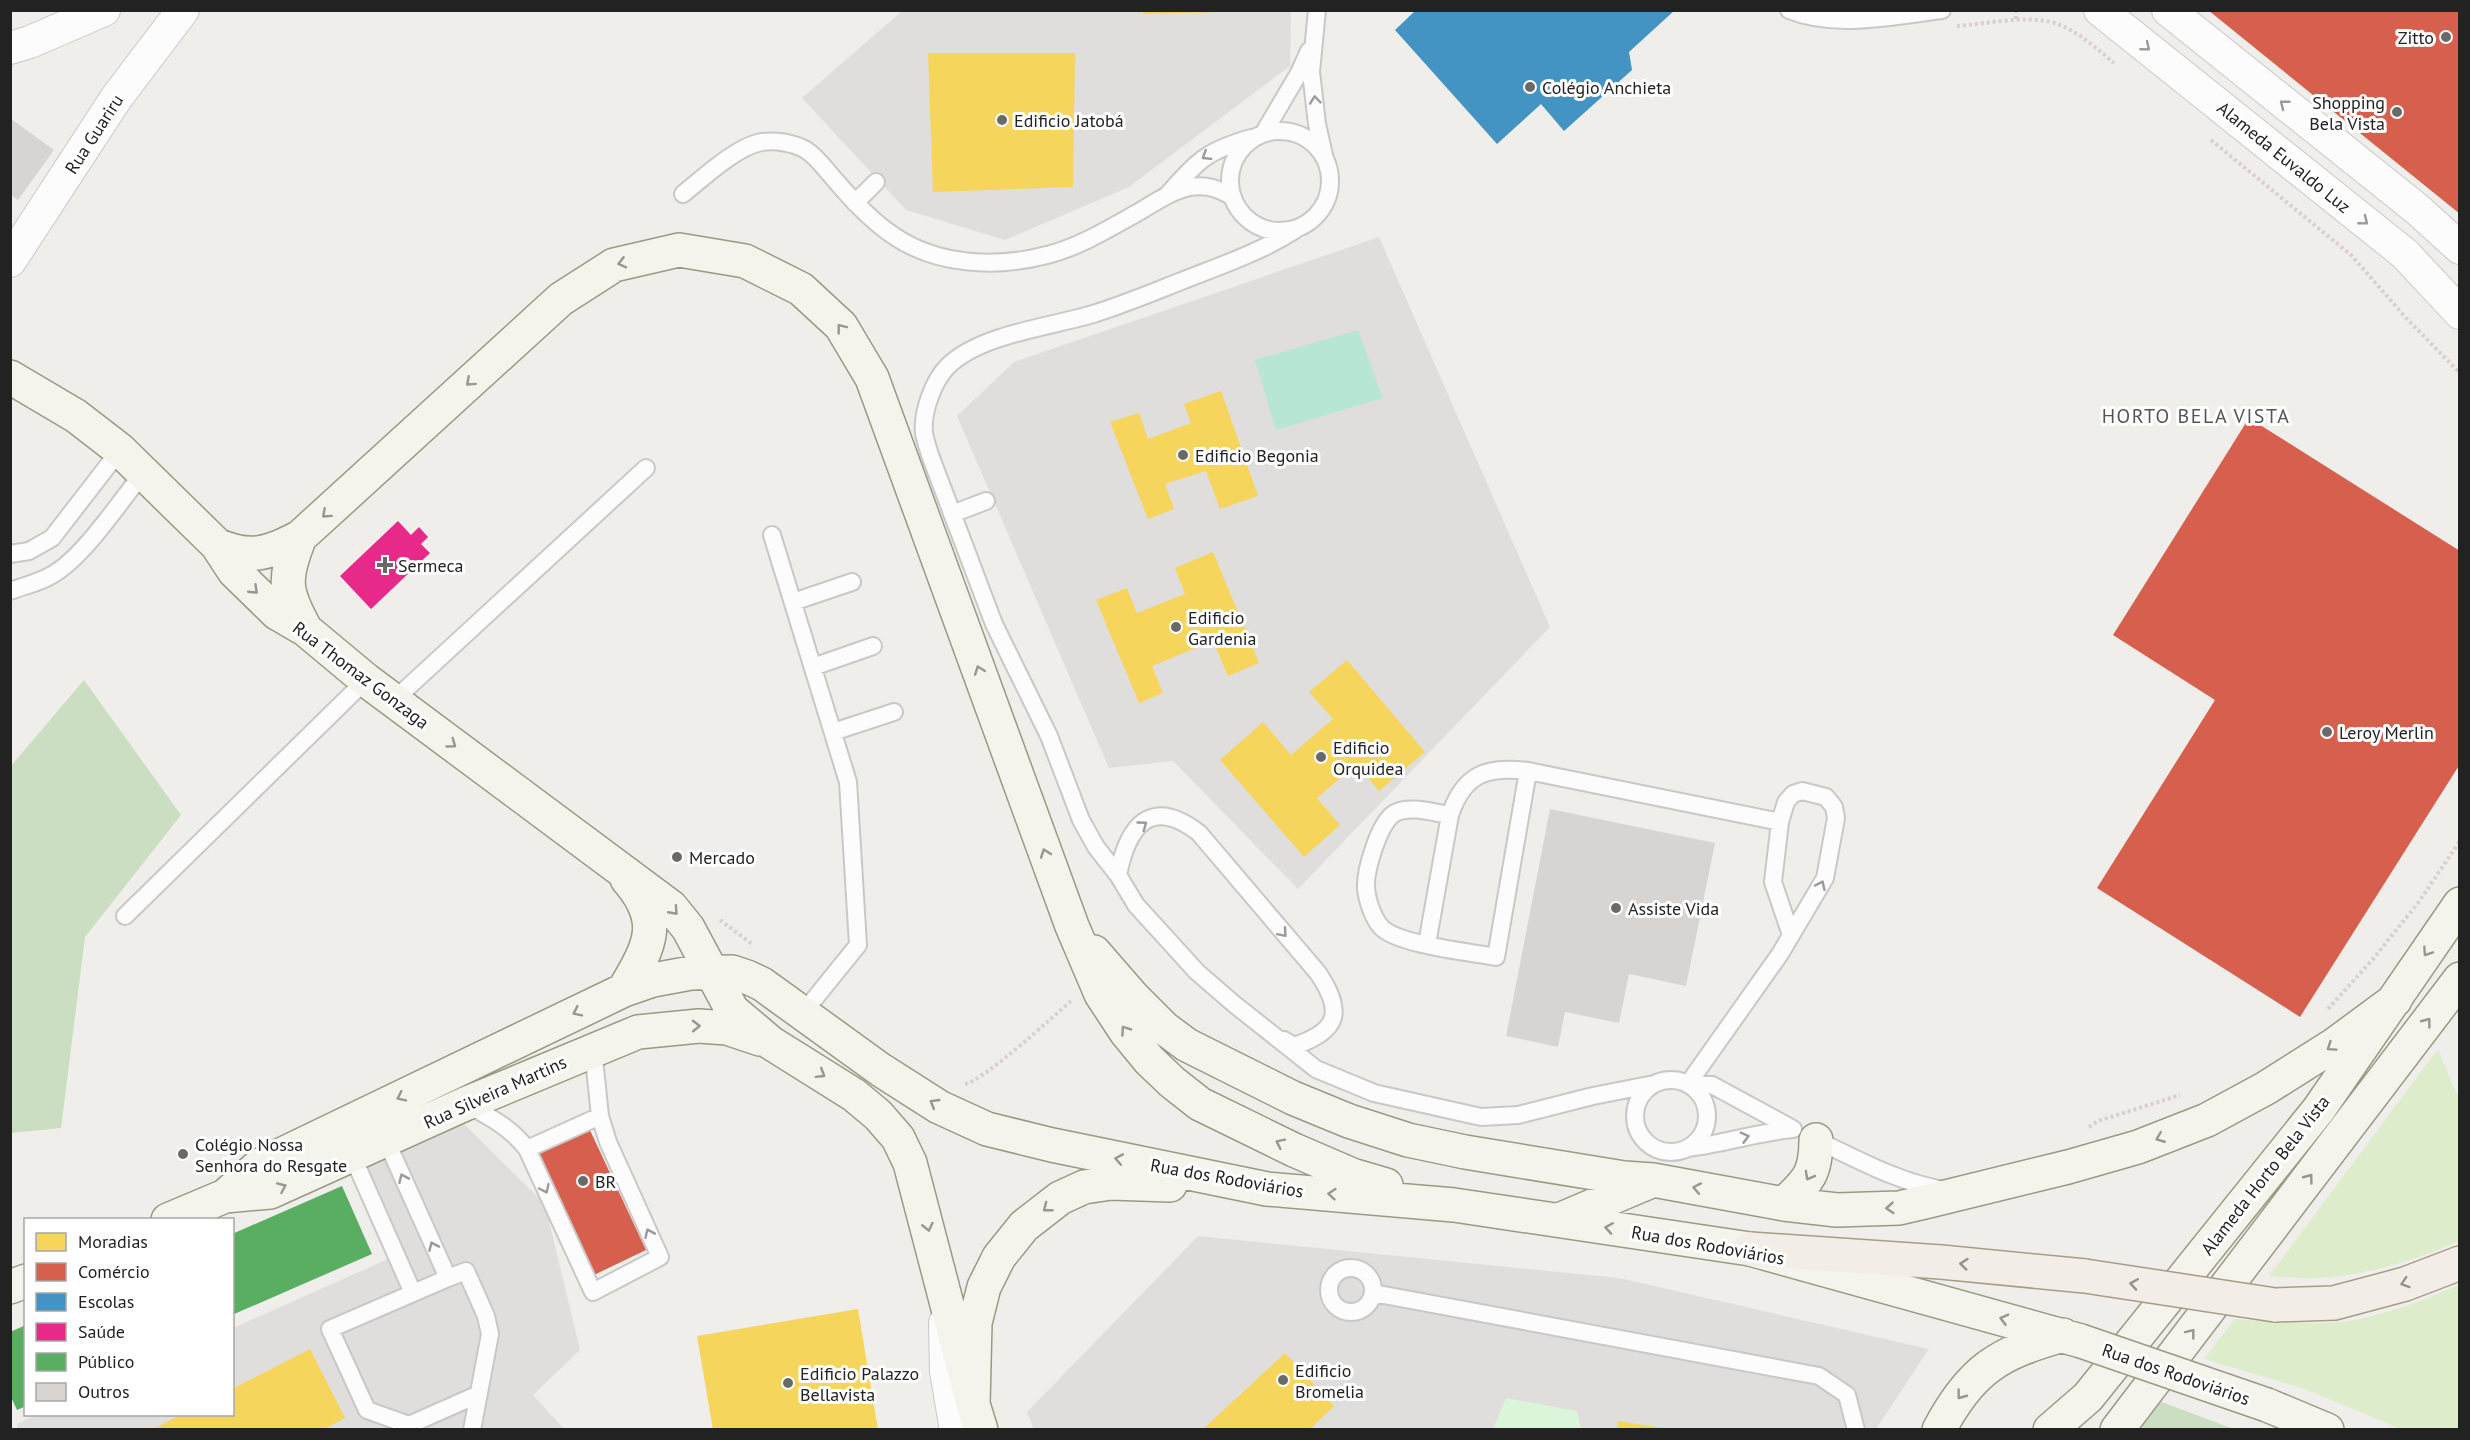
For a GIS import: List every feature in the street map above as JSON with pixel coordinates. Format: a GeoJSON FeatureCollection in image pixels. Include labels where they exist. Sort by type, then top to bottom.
{"type":"FeatureCollection","features":[{"type":"Feature","properties":{"kind":"main road"},"geometry":{"type":"LineString","coordinates":[[218,545],[235,553],[258,554],[279,548],[300,537],[561,299],[614,265],[679,250],[745,261],[801,289],[841,326],[872,378],[1072,926],[1101,994],[1126,1032],[1149,1060],[1200,1104],[1352,1175],[1454,1204]]}},
{"type":"Feature","properties":{"kind":"main road","name":"Rua Thomaz Gonzaga"},"geometry":{"type":"LineString","coordinates":[[10,377],[76,416],[120,450],[218,545],[234,571],[277,613],[306,630],[366,680],[671,906],[688,928],[712,972]]}},
{"type":"Feature","properties":{"kind":"main road"},"geometry":{"type":"LineString","coordinates":[[300,537],[290,562],[288,584],[291,603],[306,630]]}},
{"type":"Feature","properties":{"kind":"main road"},"geometry":{"type":"LineString","coordinates":[[612,861],[635,888],[647,912],[650,926],[649,944],[624,990]]}},
{"type":"Feature","properties":{"kind":"main road","name":"Alameda Horto Bela Vista"},"geometry":{"type":"LineString","coordinates":[[2050,1430],[2088,1397],[2319,1109],[2460,904]]}},
{"type":"Feature","properties":{"kind":"main road"},"geometry":{"type":"LineString","coordinates":[[1072,926],[1134,998],[1164,1028],[1187,1045],[1293,1098],[1349,1120],[1408,1140],[1477,1154],[1624,1178],[1653,1180],[1784,1204],[1837,1210],[1899,1208],[1966,1193],[2138,1147],[2207,1120],[2295,1070],[2334,1045],[2395,1000]]}},
{"type":"Feature","properties":{"kind":"main road"},"geometry":{"type":"LineString","coordinates":[[712,972],[732,1010],[771,1043],[854,1095],[878,1115],[898,1138],[920,1192],[945,1298],[970,1421]]}},
{"type":"Feature","properties":{"kind":"main road","name":"Rua dos Rodoviários"},"geometry":{"type":"LineString","coordinates":[[712,972],[732,972],[762,984],[881,1070],[939,1107],[987,1128],[1052,1145],[1268,1189],[1454,1204],[1750,1249],[2072,1338],[2267,1405],[2327,1430]]}},
{"type":"Feature","properties":{"kind":"main road","name":"Rua Silveira Martins"},"geometry":{"type":"LineString","coordinates":[[225,1196],[260,1165],[624,990],[653,980],[691,973],[712,972]]}},
{"type":"Feature","properties":{"kind":"main road","name":"Alameda Horto Bela Vista"},"geometry":{"type":"LineString","coordinates":[[2117,1430],[2460,979]]}},
{"type":"Feature","properties":{"kind":"main road","name":"Rua Silveira Martins"},"geometry":{"type":"LineString","coordinates":[[173,1218],[225,1196],[270,1192],[465,1104],[638,1032],[699,1026],[727,1028],[771,1043]]}},
{"type":"Feature","properties":{"kind":"main road"},"geometry":{"type":"LineString","coordinates":[[1784,1204],[1802,1187],[1811,1174],[1816,1160],[1805,1134]]}},
{"type":"Feature","properties":{"kind":"main road"},"geometry":{"type":"LineString","coordinates":[[1559,1220],[1653,1180]]}},
{"type":"Feature","properties":{"kind":"main road"},"geometry":{"type":"LineString","coordinates":[[970,1421],[975,1323],[984,1287],[999,1257],[1024,1226],[1060,1198],[1084,1187],[1111,1183],[1268,1189]]}},
{"type":"Feature","properties":{"kind":"main road"},"geometry":{"type":"LineString","coordinates":[[1750,1249],[1941,1262],[2085,1276],[2275,1305],[2334,1303],[2405,1284],[2460,1263]]}},
{"type":"Feature","properties":{"kind":"main road"},"geometry":{"type":"LineString","coordinates":[[1939,1430],[1949,1411],[1975,1376],[1995,1360],[2017,1349],[2072,1338]]}},
{"type":"Feature","properties":{"kind":"street"},"geometry":{"type":"LineString","coordinates":[[10,48],[30,42],[104,10]]}},
{"type":"Feature","properties":{"kind":"street","name":"Rua Guariru"},"geometry":{"type":"LineString","coordinates":[[10,261],[117,97],[183,10]]}},
{"type":"Feature","properties":{"kind":"street","name":"Alameda Euvaldo Luz"},"geometry":{"type":"LineString","coordinates":[[2100,10],[2405,254],[2460,313]]}},
{"type":"Feature","properties":{"kind":"street"},"geometry":{"type":"LineString","coordinates":[[2168,10],[2417,209],[2460,248]]}},
{"type":"Feature","properties":{"kind":"lane"},"geometry":{"type":"LineString","coordinates":[[1317,10],[1311,72],[1317,124],[1330,174],[1330,192],[1323,208],[1311,221],[1253,253],[1095,313],[999,339],[969,351],[947,366],[934,387],[927,406],[924,432],[930,455],[994,624],[1049,736],[1081,820],[1096,847],[1118,875],[1136,905],[1163,936],[1197,972],[1316,1069],[1374,1093],[1481,1117],[1518,1115],[1665,1080],[1712,1085],[1864,1164],[1899,1179],[1928,1187],[1966,1193]]}},
{"type":"Feature","properties":{"kind":"lane"},"geometry":{"type":"LineString","coordinates":[[1789,10],[1802,16],[1826,20],[1873,18],[1942,10]]}},
{"type":"Feature","properties":{"kind":"lane"},"geometry":{"type":"LineString","coordinates":[[1295,230],[1276,231],[1258,226],[1242,214],[1233,197],[1231,176],[1237,156],[1246,145],[1260,135],[1299,73],[1313,42]]}},
{"type":"Feature","properties":{"kind":"lane"},"geometry":{"type":"LineString","coordinates":[[1167,195],[1200,159],[1227,145],[1260,135],[1288,132],[1302,136],[1315,145],[1324,157]]}},
{"type":"Feature","properties":{"kind":"lane"},"geometry":{"type":"LineString","coordinates":[[682,194],[745,148],[762,142],[786,142],[806,150],[855,202],[894,237],[925,252],[986,264],[1020,262],[1063,251],[1107,230],[1167,195],[1190,187],[1219,188],[1233,197]]}},
{"type":"Feature","properties":{"kind":"lane"},"geometry":{"type":"LineString","coordinates":[[855,202],[876,182]]}},
{"type":"Feature","properties":{"kind":"lane"},"geometry":{"type":"LineString","coordinates":[[10,554],[29,551],[51,538],[120,450]]}},
{"type":"Feature","properties":{"kind":"lane"},"geometry":{"type":"LineString","coordinates":[[393,700],[646,468]]}},
{"type":"Feature","properties":{"kind":"lane"},"geometry":{"type":"LineString","coordinates":[[10,591],[51,576],[63,567],[84,547],[144,472]]}},
{"type":"Feature","properties":{"kind":"lane"},"geometry":{"type":"LineString","coordinates":[[952,514],[986,501]]}},
{"type":"Feature","properties":{"kind":"lane"},"geometry":{"type":"LineString","coordinates":[[772,535],[848,783],[858,945],[803,1013]]}},
{"type":"Feature","properties":{"kind":"lane"},"geometry":{"type":"LineString","coordinates":[[793,602],[852,582]]}},
{"type":"Feature","properties":{"kind":"lane"},"geometry":{"type":"LineString","coordinates":[[813,667],[873,646]]}},
{"type":"Feature","properties":{"kind":"lane"},"geometry":{"type":"LineString","coordinates":[[125,916],[366,680]]}},
{"type":"Feature","properties":{"kind":"lane"},"geometry":{"type":"LineString","coordinates":[[833,732],[894,712]]}},
{"type":"Feature","properties":{"kind":"lane"},"geometry":{"type":"LineString","coordinates":[[1427,944],[1450,815],[1456,796],[1466,784],[1483,772],[1504,768],[1528,771],[1780,822]]}},
{"type":"Feature","properties":{"kind":"lane"},"geometry":{"type":"LineString","coordinates":[[1450,815],[1412,809],[1395,813],[1385,823],[1376,837],[1366,887],[1370,906],[1381,926],[1395,937],[1496,957],[1528,771]]}},
{"type":"Feature","properties":{"kind":"lane"},"geometry":{"type":"LineString","coordinates":[[1688,1084],[1780,954],[1825,878],[1836,818],[1834,807],[1827,797],[1802,791],[1792,794],[1786,802],[1780,822],[1773,882],[1791,935]]}},
{"type":"Feature","properties":{"kind":"lane"},"geometry":{"type":"LineString","coordinates":[[1118,875],[1122,852],[1131,834],[1143,822],[1161,815],[1182,819],[1199,833],[1318,973],[1331,992],[1335,1011],[1328,1028],[1313,1040],[1294,1046],[1265,1028]]}},
{"type":"Feature","properties":{"kind":"lane"},"geometry":{"type":"LineString","coordinates":[[465,1104],[504,1125],[527,1149],[593,1292],[660,1257],[608,1142],[600,1116],[593,1049]]}},
{"type":"Feature","properties":{"kind":"lane"},"geometry":{"type":"LineString","coordinates":[[1654,1084],[1641,1097],[1635,1114],[1637,1127],[1643,1138],[1652,1147],[1663,1151],[1676,1152],[1713,1145],[1768,1131],[1805,1134]]}},
{"type":"Feature","properties":{"kind":"lane"},"geometry":{"type":"LineString","coordinates":[[1688,1084],[1697,1090],[1707,1110],[1704,1132],[1697,1142],[1688,1148]]}},
{"type":"Feature","properties":{"kind":"lane"},"geometry":{"type":"LineString","coordinates":[[527,1149],[600,1116]]}},
{"type":"Feature","properties":{"kind":"lane"},"geometry":{"type":"LineString","coordinates":[[386,1140],[448,1278]]}},
{"type":"Feature","properties":{"kind":"lane"},"geometry":{"type":"LineString","coordinates":[[352,1155],[413,1293]]}},
{"type":"Feature","properties":{"kind":"lane"},"geometry":{"type":"LineString","coordinates":[[472,1430],[479,1394],[490,1334],[486,1316],[465,1271],[330,1329],[367,1410],[409,1425],[479,1394]]}},
{"type":"Feature","properties":{"kind":"lane"},"geometry":{"type":"LineString","coordinates":[[1373,1293],[1819,1376],[1847,1395],[1856,1430]]}},
{"type":"Feature","properties":{"kind":"path"},"geometry":{"type":"LineString","coordinates":[[2016,10],[2016,21]]}},
{"type":"Feature","properties":{"kind":"path"},"geometry":{"type":"LineString","coordinates":[[1951,27],[2039,20],[2059,25],[2081,37],[2116,65]]}},
{"type":"Feature","properties":{"kind":"path"},"geometry":{"type":"LineString","coordinates":[[2205,136],[2351,255],[2407,319],[2460,373]]}},
{"type":"Feature","properties":{"kind":"shaded area"},"geometry":{"type":"Polygon","coordinates":[[[902,11],[1291,11],[1290,66],[1129,187],[1005,240],[906,210],[802,98],[902,11]]]}},
{"type":"Feature","properties":{"kind":"shaded area"},"geometry":{"type":"Polygon","coordinates":[[[1379,237],[1550,627],[1298,889],[1173,761],[1109,768],[957,416],[1014,362],[1379,237]]]}},
{"type":"Feature","properties":{"kind":"shaded area"},"geometry":{"type":"Polygon","coordinates":[[[464,1124],[545,1204],[580,1350],[533,1395],[564,1429],[18,1430],[17,1424],[34,1416],[234,1416],[234,1328],[388,1259],[353,1174],[464,1124]]]}},
{"type":"Feature","properties":{"kind":"shaded area"},"geometry":{"type":"Polygon","coordinates":[[[1198,1236],[1619,1278],[1929,1349],[1876,1429],[1034,1430],[1027,1412],[1198,1236]]]}},
{"type":"Feature","properties":{"kind":"green space"},"geometry":{"type":"Polygon","coordinates":[[[1358,330],[1383,398],[1276,430],[1255,360],[1358,330]]]}},
{"type":"Feature","properties":{"kind":"green space"},"geometry":{"type":"Polygon","coordinates":[[[84,680],[181,815],[85,937],[61,1128],[11,1133],[11,766],[84,680]]]}},
{"type":"Feature","properties":{"kind":"green space"},"geometry":{"type":"Polygon","coordinates":[[[2438,1049],[2459,1097],[2459,1241],[2409,1260],[2356,1274],[2314,1278],[2269,1276],[2438,1049]]]}},
{"type":"Feature","properties":{"kind":"green space"},"geometry":{"type":"Polygon","coordinates":[[[2459,1285],[2459,1429],[2401,1429],[2305,1389],[2204,1359],[2235,1319],[2311,1323],[2355,1320],[2395,1310],[2459,1285]]]}},
{"type":"Feature","properties":{"kind":"green space"},"geometry":{"type":"Polygon","coordinates":[[[1506,1398],[1577,1411],[1581,1429],[1493,1429],[1506,1398]]]}},
{"type":"Feature","properties":{"kind":"green space"},"geometry":{"type":"Polygon","coordinates":[[[2159,1401],[2234,1429],[2140,1430],[2159,1401]]]}},
{"type":"Feature","properties":{"kind":"building: Moradias"},"geometry":{"type":"Polygon","coordinates":[[[1143,10],[1222,10],[1222,12],[1143,14],[1143,10]]]}},
{"type":"Feature","properties":{"kind":"building: Moradias","name":"Edificio Jatobá"},"geometry":{"type":"Polygon","coordinates":[[[928,53],[1075,53],[1073,187],[933,192],[928,53]]]}},
{"type":"Feature","properties":{"kind":"building: Moradias","name":"Edificio Begonia"},"geometry":{"type":"Polygon","coordinates":[[[1221,391],[1258,496],[1220,509],[1206,471],[1165,484],[1174,509],[1148,519],[1110,422],[1139,413],[1148,439],[1191,423],[1184,404],[1221,391]]]}},
{"type":"Feature","properties":{"kind":"building: Moradias","name":"Edificio Gardenia"},"geometry":{"type":"Polygon","coordinates":[[[1213,552],[1259,663],[1228,676],[1213,641],[1152,666],[1163,693],[1139,703],[1096,600],[1127,588],[1137,613],[1185,594],[1175,568],[1213,552]]]}},
{"type":"Feature","properties":{"kind":"building: Moradias","name":"Edificio Orquidea"},"geometry":{"type":"Polygon","coordinates":[[[1347,660],[1425,752],[1379,791],[1357,764],[1317,798],[1340,825],[1304,857],[1220,760],[1263,722],[1291,755],[1333,719],[1309,692],[1347,660]]]}},
{"type":"Feature","properties":{"kind":"building: Moradias","name":"Edificio Palazzo Bellavista"},"geometry":{"type":"Polygon","coordinates":[[[858,1309],[878,1430],[713,1430],[697,1336],[858,1309]]]}},
{"type":"Feature","properties":{"kind":"building: Moradias"},"geometry":{"type":"Polygon","coordinates":[[[310,1349],[345,1418],[322,1430],[152,1430],[178,1416],[234,1416],[234,1388],[310,1349]]]}},
{"type":"Feature","properties":{"kind":"building: Moradias","name":"Edificio Bromelia"},"geometry":{"type":"Polygon","coordinates":[[[1285,1353],[1334,1406],[1309,1430],[1202,1430],[1285,1353]]]}},
{"type":"Feature","properties":{"kind":"building: Moradias"},"geometry":{"type":"Polygon","coordinates":[[[1618,1421],[1663,1428],[1663,1430],[1617,1430],[1618,1421]]]}},
{"type":"Feature","properties":{"kind":"building: Comércio","name":"Shopping Bela Vista"},"geometry":{"type":"Polygon","coordinates":[[[2208,10],[2460,10],[2460,214],[2208,10]]]}},
{"type":"Feature","properties":{"kind":"building: Comércio","name":"Leroy Merlin"},"geometry":{"type":"Polygon","coordinates":[[[2249,418],[2460,551],[2460,764],[2300,1017],[2097,888],[2215,700],[2113,635],[2249,418]]]}},
{"type":"Feature","properties":{"kind":"building: Comércio"},"geometry":{"type":"Polygon","coordinates":[[[588,1126],[646,1250],[594,1275],[535,1151],[588,1126]]]}},
{"type":"Feature","properties":{"kind":"building: Escolas","name":"Colégio Anchieta"},"geometry":{"type":"Polygon","coordinates":[[[1416,10],[1675,10],[1629,52],[1632,70],[1564,131],[1541,104],[1497,144],[1395,30],[1416,10]]]}},
{"type":"Feature","properties":{"kind":"building: Saúde","name":"Sermeca"},"geometry":{"type":"Polygon","coordinates":[[[398,521],[411,535],[419,527],[428,537],[421,544],[430,553],[371,609],[340,576],[398,521]]]}},
{"type":"Feature","properties":{"kind":"building: Público"},"geometry":{"type":"Polygon","coordinates":[[[342,1186],[372,1254],[234,1314],[234,1233],[342,1186]]]}},
{"type":"Feature","properties":{"kind":"building: Público"},"geometry":{"type":"Polygon","coordinates":[[[24,1326],[24,1407],[17,1410],[10,1395],[10,1332],[24,1326]]]}},
{"type":"Feature","properties":{"kind":"building: Outros"},"geometry":{"type":"Polygon","coordinates":[[[10,118],[54,150],[18,200],[10,194],[10,118]]]}},
{"type":"Feature","properties":{"kind":"building: Outros","name":"Assiste Vida"},"geometry":{"type":"Polygon","coordinates":[[[1550,809],[1715,843],[1686,986],[1629,974],[1619,1023],[1565,1012],[1558,1047],[1506,1036],[1550,809]]]}},
{"type":"Feature","properties":{"kind":"place","name":"Zitto"},"geometry":{"type":"Point","coordinates":[2446,37]}},
{"type":"Feature","properties":{"kind":"place","name":"Colégio Anchieta"},"geometry":{"type":"Point","coordinates":[1530,87]}},
{"type":"Feature","properties":{"kind":"place","name":"Shopping Bela Vista"},"geometry":{"type":"Point","coordinates":[2397,112]}},
{"type":"Feature","properties":{"kind":"place","name":"Edificio Jatobá"},"geometry":{"type":"Point","coordinates":[1002,120]}},
{"type":"Feature","properties":{"kind":"place","name":"Edificio Begonia"},"geometry":{"type":"Point","coordinates":[1183,455]}},
{"type":"Feature","properties":{"kind":"place","name":"Sermeca"},"geometry":{"type":"Point","coordinates":[385,565]}},
{"type":"Feature","properties":{"kind":"place","name":"Edificio Gardenia"},"geometry":{"type":"Point","coordinates":[1176,627]}},
{"type":"Feature","properties":{"kind":"place","name":"Leroy Merlin"},"geometry":{"type":"Point","coordinates":[2327,732]}},
{"type":"Feature","properties":{"kind":"place","name":"Edificio Orquidea"},"geometry":{"type":"Point","coordinates":[1321,757]}},
{"type":"Feature","properties":{"kind":"place","name":"Mercado"},"geometry":{"type":"Point","coordinates":[677,857]}},
{"type":"Feature","properties":{"kind":"place","name":"Assiste Vida"},"geometry":{"type":"Point","coordinates":[1616,908]}},
{"type":"Feature","properties":{"kind":"place","name":"Colégio Nossa Senhora do Resgate"},"geometry":{"type":"Point","coordinates":[183,1154]}},
{"type":"Feature","properties":{"kind":"place","name":"BR"},"geometry":{"type":"Point","coordinates":[583,1181]}},
{"type":"Feature","properties":{"kind":"place","name":"Edificio Bromelia"},"geometry":{"type":"Point","coordinates":[1283,1380]}},
{"type":"Feature","properties":{"kind":"place","name":"Edificio Palazzo Bellavista"},"geometry":{"type":"Point","coordinates":[788,1383]}},
{"type":"Feature","properties":{"kind":"district","name":"HORTO BELA VISTA"},"geometry":{"type":"Point","coordinates":[2196,416]}}]}
